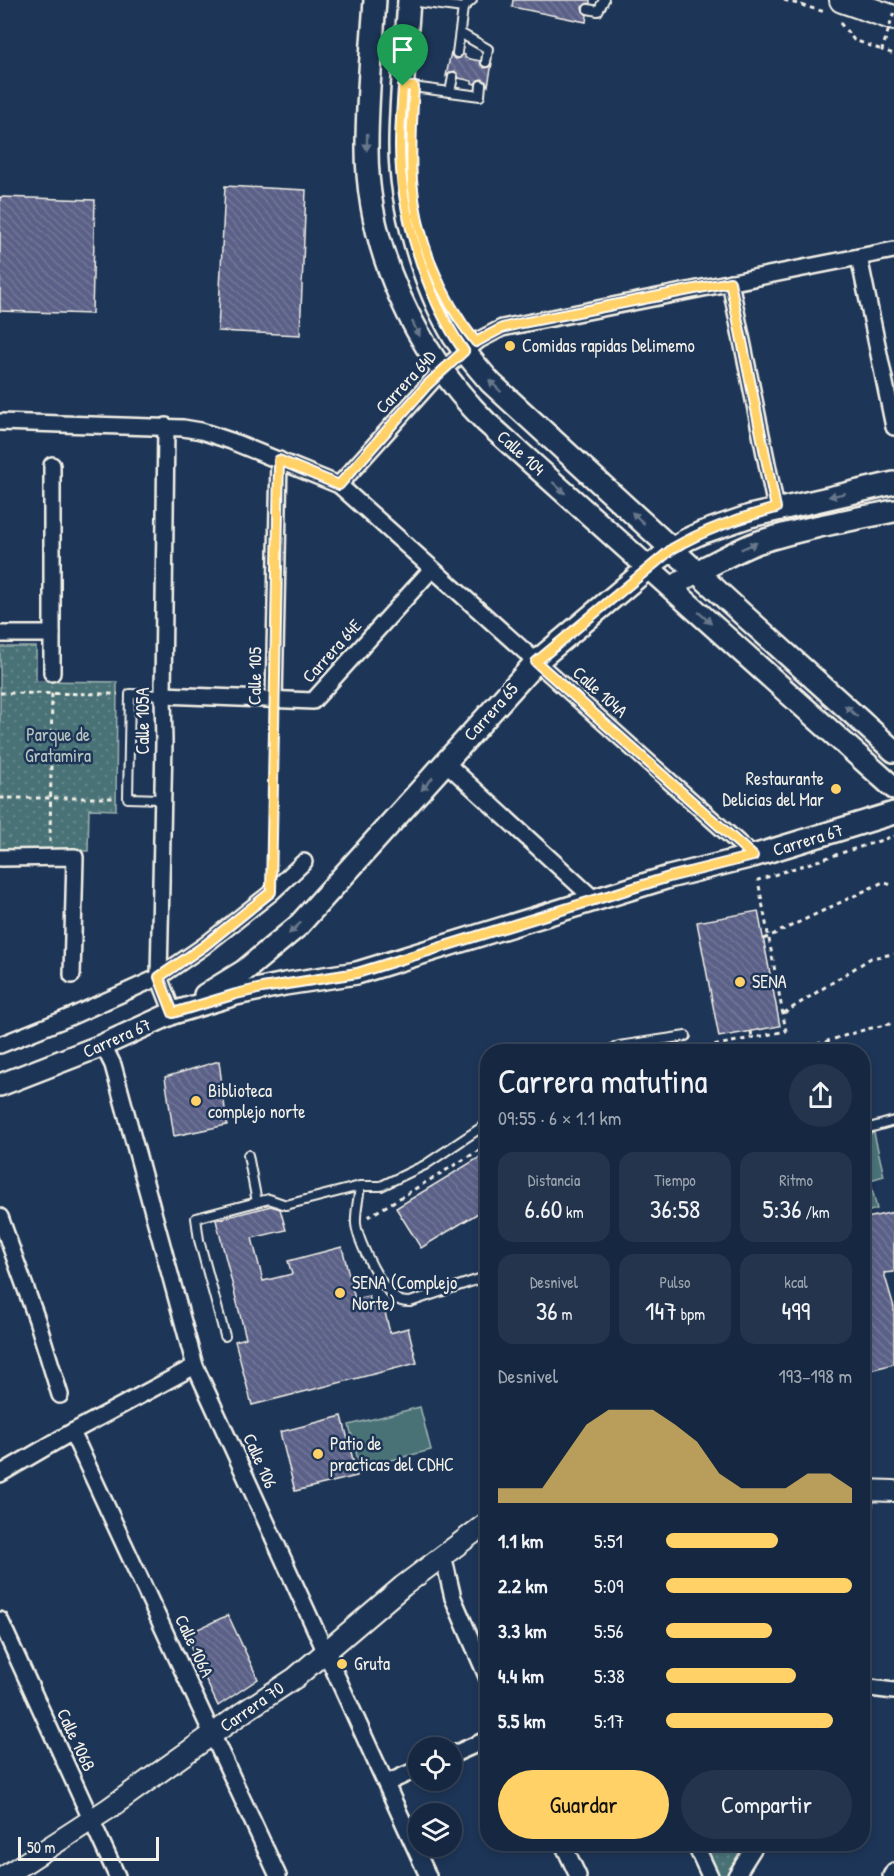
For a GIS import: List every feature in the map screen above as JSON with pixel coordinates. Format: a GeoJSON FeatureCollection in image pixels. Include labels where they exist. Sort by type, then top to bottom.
{"type":"FeatureCollection","features":[{"type":"Feature","properties":{"kind":"main road","name":"Calle 104"},"geometry":{"type":"LineString","coordinates":[[375,0],[367,147],[369,188],[374,219],[385,259],[402,300],[424,345],[441,371],[486,422],[894,788]]}},
{"type":"Feature","properties":{"kind":"main road","name":"Calle 104"},"geometry":{"type":"LineString","coordinates":[[409,0],[400,147],[406,202],[419,257],[430,286],[448,326],[464,351],[491,383],[894,751]]}},
{"type":"Feature","properties":{"kind":"main road"},"geometry":{"type":"LineString","coordinates":[[841,12],[894,18]]}},
{"type":"Feature","properties":{"kind":"main road","name":"Carrera 65"},"geometry":{"type":"LineString","coordinates":[[173,1013],[243,971],[298,926],[536,662],[672,549],[686,540],[724,524],[776,508],[894,483]]}},
{"type":"Feature","properties":{"kind":"main road"},"geometry":{"type":"LineString","coordinates":[[696,572],[735,552],[767,540],[798,531],[894,511]]}},
{"type":"Feature","properties":{"kind":"main road","name":"Carrera 67"},"geometry":{"type":"LineString","coordinates":[[0,1085],[103,1045],[173,1013],[262,988],[357,973],[678,874],[753,856],[894,813]]}},
{"type":"Feature","properties":{"kind":"street","name":"Carrera 64D"},"geometry":{"type":"LineString","coordinates":[[339,485],[441,371],[478,340],[502,328],[894,250]]}},
{"type":"Feature","properties":{"kind":"street"},"geometry":{"type":"LineString","coordinates":[[860,257],[894,427]]}},
{"type":"Feature","properties":{"kind":"street"},"geometry":{"type":"LineString","coordinates":[[730,282],[776,508]]}},
{"type":"Feature","properties":{"kind":"street"},"geometry":{"type":"LineString","coordinates":[[0,422],[166,426],[201,431],[339,485]]}},
{"type":"Feature","properties":{"kind":"street","name":"Calle 105A"},"geometry":{"type":"LineString","coordinates":[[166,426],[164,742],[159,977],[173,1013]]}},
{"type":"Feature","properties":{"kind":"street","name":"Calle 105"},"geometry":{"type":"LineString","coordinates":[[274,700],[279,460]]}},
{"type":"Feature","properties":{"kind":"street"},"geometry":{"type":"LineString","coordinates":[[52,465],[52,673]]}},
{"type":"Feature","properties":{"kind":"street","name":"Calle 104A"},"geometry":{"type":"LineString","coordinates":[[339,485],[753,856]]}},
{"type":"Feature","properties":{"kind":"street","name":"Carrera 64E"},"geometry":{"type":"LineString","coordinates":[[163,695],[314,701],[432,568]]}},
{"type":"Feature","properties":{"kind":"street"},"geometry":{"type":"LineString","coordinates":[[671,588],[696,572]]}},
{"type":"Feature","properties":{"kind":"street"},"geometry":{"type":"LineString","coordinates":[[0,633],[52,634]]}},
{"type":"Feature","properties":{"kind":"street"},"geometry":{"type":"LineString","coordinates":[[446,763],[595,900]]}},
{"type":"Feature","properties":{"kind":"street"},"geometry":{"type":"LineString","coordinates":[[0,858],[75,857],[72,975]]}},
{"type":"Feature","properties":{"kind":"street"},"geometry":{"type":"LineString","coordinates":[[0,1045],[159,977],[204,946],[304,862]]}},
{"type":"Feature","properties":{"kind":"street","name":"Calle 106"},"geometry":{"type":"LineString","coordinates":[[103,1045],[113,1065],[195,1366],[428,1876]]}},
{"type":"Feature","properties":{"kind":"street"},"geometry":{"type":"LineString","coordinates":[[0,1217],[38,1320],[60,1395]]}},
{"type":"Feature","properties":{"kind":"street"},"geometry":{"type":"LineString","coordinates":[[0,1474],[72,1432],[195,1366]]}},
{"type":"Feature","properties":{"kind":"street","name":"Calle 106A"},"geometry":{"type":"LineString","coordinates":[[72,1432],[278,1876]]}},
{"type":"Feature","properties":{"kind":"street"},"geometry":{"type":"LineString","coordinates":[[870,1490],[894,1491]]}},
{"type":"Feature","properties":{"kind":"street","name":"Carrera 70"},"geometry":{"type":"LineString","coordinates":[[5,1876],[92,1820],[295,1678],[443,1555],[480,1528]]}},
{"type":"Feature","properties":{"kind":"street"},"geometry":{"type":"LineString","coordinates":[[443,1555],[453,1598],[480,1660]]}},
{"type":"Feature","properties":{"kind":"street","name":"Calle 106B"},"geometry":{"type":"LineString","coordinates":[[0,1620],[117,1876]]}},
{"type":"Feature","properties":{"kind":"street"},"geometry":{"type":"LineString","coordinates":[[870,1688],[894,1691]]}},
{"type":"Feature","properties":{"kind":"street"},"geometry":{"type":"LineString","coordinates":[[462,1751],[480,1743]]}},
{"type":"Feature","properties":{"kind":"street"},"geometry":{"type":"LineString","coordinates":[[387,1783],[408,1774]]}},
{"type":"Feature","properties":{"kind":"street"},"geometry":{"type":"LineString","coordinates":[[566,1851],[579,1876]]}},
{"type":"Feature","properties":{"kind":"street"},"geometry":{"type":"LineString","coordinates":[[698,1851],[710,1876]]}},
{"type":"Feature","properties":{"kind":"street"},"geometry":{"type":"LineString","coordinates":[[736,1876],[752,1851]]}},
{"type":"Feature","properties":{"kind":"street"},"geometry":{"type":"LineString","coordinates":[[891,1876],[894,1870]]}},
{"type":"Feature","properties":{"kind":"lane"},"geometry":{"type":"LineString","coordinates":[[409,0],[463,8]]}},
{"type":"Feature","properties":{"kind":"lane"},"geometry":{"type":"LineString","coordinates":[[457,53],[463,8],[472,0]]}},
{"type":"Feature","properties":{"kind":"lane"},"geometry":{"type":"LineString","coordinates":[[588,9],[598,11],[604,0]]}},
{"type":"Feature","properties":{"kind":"lane"},"geometry":{"type":"LineString","coordinates":[[460,33],[488,50],[486,62]]}},
{"type":"Feature","properties":{"kind":"lane"},"geometry":{"type":"LineString","coordinates":[[450,92],[453,77]]}},
{"type":"Feature","properties":{"kind":"lane"},"geometry":{"type":"LineString","coordinates":[[403,86],[480,96],[481,85]]}},
{"type":"Feature","properties":{"kind":"lane"},"geometry":{"type":"LineString","coordinates":[[161,799],[128,798],[130,694],[163,695]]}},
{"type":"Feature","properties":{"kind":"lane"},"geometry":{"type":"LineString","coordinates":[[632,1044],[686,1036]]}},
{"type":"Feature","properties":{"kind":"lane"},"geometry":{"type":"LineString","coordinates":[[870,1128],[894,1121]]}},
{"type":"Feature","properties":{"kind":"lane"},"geometry":{"type":"LineString","coordinates":[[225,1336],[198,1240],[196,1218],[269,1199],[286,1205],[360,1186],[381,1186],[425,1165],[480,1128]]}},
{"type":"Feature","properties":{"kind":"lane"},"geometry":{"type":"LineString","coordinates":[[248,1155],[257,1202]]}},
{"type":"Feature","properties":{"kind":"lane"},"geometry":{"type":"LineString","coordinates":[[360,1186],[356,1224],[364,1249],[379,1278],[391,1294],[400,1301],[410,1302],[480,1279]]}},
{"type":"Feature","properties":{"kind":"path"},"geometry":{"type":"LineString","coordinates":[[841,12],[854,40],[894,54]]}},
{"type":"Feature","properties":{"kind":"path"},"geometry":{"type":"LineString","coordinates":[[882,50],[894,13]]}},
{"type":"Feature","properties":{"kind":"path"},"geometry":{"type":"LineString","coordinates":[[50,857],[52,673]]}},
{"type":"Feature","properties":{"kind":"path"},"geometry":{"type":"LineString","coordinates":[[0,693],[130,694]]}},
{"type":"Feature","properties":{"kind":"path","name":"Calle 105"},"geometry":{"type":"LineString","coordinates":[[271,892],[274,700]]}},
{"type":"Feature","properties":{"kind":"path"},"geometry":{"type":"LineString","coordinates":[[0,798],[128,798]]}},
{"type":"Feature","properties":{"kind":"path"},"geometry":{"type":"LineString","coordinates":[[722,1044],[786,1031],[758,880],[894,836]]}},
{"type":"Feature","properties":{"kind":"path"},"geometry":{"type":"LineString","coordinates":[[764,939],[883,882],[894,886]]}},
{"type":"Feature","properties":{"kind":"path"},"geometry":{"type":"LineString","coordinates":[[784,1013],[872,958],[894,954]]}},
{"type":"Feature","properties":{"kind":"path"},"geometry":{"type":"LineString","coordinates":[[817,1044],[894,1023]]}},
{"type":"Feature","properties":{"kind":"path"},"geometry":{"type":"LineString","coordinates":[[752,1031],[752,1038]]}},
{"type":"Feature","properties":{"kind":"path"},"geometry":{"type":"LineString","coordinates":[[356,1224],[480,1150]]}},
{"type":"Feature","properties":{"kind":"green space","name":"Parque de Gratamira"},"geometry":{"type":"Polygon","coordinates":[[[0,647],[36,647],[36,681],[117,682],[116,810],[89,809],[88,851],[0,850],[0,647]]]}},
{"type":"Feature","properties":{"kind":"green space"},"geometry":{"type":"Polygon","coordinates":[[[874,1133],[884,1176],[870,1180],[870,1134],[874,1133]]]}},
{"type":"Feature","properties":{"kind":"green space"},"geometry":{"type":"Polygon","coordinates":[[[870,1180],[877,1209],[870,1211],[870,1180]]]}},
{"type":"Feature","properties":{"kind":"green space"},"geometry":{"type":"Polygon","coordinates":[[[420,1407],[431,1450],[360,1468],[349,1425],[420,1407]]]}},
{"type":"Feature","properties":{"kind":"green space"},"geometry":{"type":"Polygon","coordinates":[[[705,1851],[751,1851],[728,1876],[716,1876],[705,1851]]]}},
{"type":"Feature","properties":{"kind":"building"},"geometry":{"type":"Polygon","coordinates":[[[513,0],[590,0],[590,3],[582,7],[587,15],[586,22],[512,7],[513,0]]]}},
{"type":"Feature","properties":{"kind":"building"},"geometry":{"type":"Polygon","coordinates":[[[451,52],[456,59],[463,54],[465,58],[480,61],[485,68],[492,63],[488,86],[482,79],[475,84],[459,78],[455,71],[446,76],[451,52]]]}},
{"type":"Feature","properties":{"kind":"building"},"geometry":{"type":"Polygon","coordinates":[[[225,186],[306,190],[300,335],[218,331],[225,186]]]}},
{"type":"Feature","properties":{"kind":"building"},"geometry":{"type":"Polygon","coordinates":[[[0,197],[95,200],[92,314],[0,311],[0,197]]]}},
{"type":"Feature","properties":{"kind":"building","name":"SENA"},"geometry":{"type":"Polygon","coordinates":[[[758,911],[780,1026],[719,1037],[697,922],[758,911]]]}},
{"type":"Feature","properties":{"kind":"building","name":"Biblioteca complejo norte"},"geometry":{"type":"Polygon","coordinates":[[[219,1061],[227,1125],[174,1136],[165,1077],[219,1061]]]}},
{"type":"Feature","properties":{"kind":"building"},"geometry":{"type":"Polygon","coordinates":[[[480,1157],[480,1212],[421,1248],[396,1208],[480,1157]]]}},
{"type":"Feature","properties":{"kind":"building"},"geometry":{"type":"Polygon","coordinates":[[[271,1206],[280,1209],[286,1230],[252,1238],[263,1281],[292,1274],[288,1261],[342,1247],[355,1299],[369,1296],[372,1307],[383,1304],[390,1333],[408,1328],[417,1363],[252,1405],[235,1341],[246,1338],[216,1220],[271,1206]]]}},
{"type":"Feature","properties":{"kind":"building"},"geometry":{"type":"Polygon","coordinates":[[[894,1212],[894,1272],[884,1273],[894,1307],[894,1364],[870,1370],[870,1217],[894,1212]]]}},
{"type":"Feature","properties":{"kind":"building","name":"Patio de practicas del CDHC"},"geometry":{"type":"Polygon","coordinates":[[[342,1416],[357,1476],[295,1491],[280,1432],[342,1416]]]}},
{"type":"Feature","properties":{"kind":"building"},"geometry":{"type":"Polygon","coordinates":[[[228,1615],[258,1679],[218,1706],[185,1635],[228,1615]]]}},
{"type":"Feature","properties":{"kind":"place","name":"Comidas rapidas Delimemo"},"geometry":{"type":"Point","coordinates":[510,346]}},
{"type":"Feature","properties":{"kind":"place","name":"Restaurante Delicias del Mar"},"geometry":{"type":"Point","coordinates":[836,789]}},
{"type":"Feature","properties":{"kind":"place","name":"SENA"},"geometry":{"type":"Point","coordinates":[740,982]}},
{"type":"Feature","properties":{"kind":"place","name":"Biblioteca complejo norte"},"geometry":{"type":"Point","coordinates":[196,1101]}},
{"type":"Feature","properties":{"kind":"place","name":"SENA (Complejo Norte)"},"geometry":{"type":"Point","coordinates":[340,1293]}},
{"type":"Feature","properties":{"kind":"place","name":"Patio de practicas del CDHC"},"geometry":{"type":"Point","coordinates":[318,1454]}},
{"type":"Feature","properties":{"kind":"place","name":"Gruta"},"geometry":{"type":"Point","coordinates":[342,1664]}},
{"type":"Feature","properties":{"kind":"route"},"geometry":{"type":"LineString","coordinates":[[403,86],[414,87],[412,180],[424,242],[435,274],[458,317],[476,342],[502,328],[522,323],[730,282],[776,508],[724,524],[686,540],[648,567],[536,662],[753,856],[669,877],[357,973],[262,988],[173,1013],[159,977],[204,946],[271,892],[279,460],[339,485],[427,385],[464,351],[448,326],[430,286],[412,232],[401,168],[403,86]]}}]}
